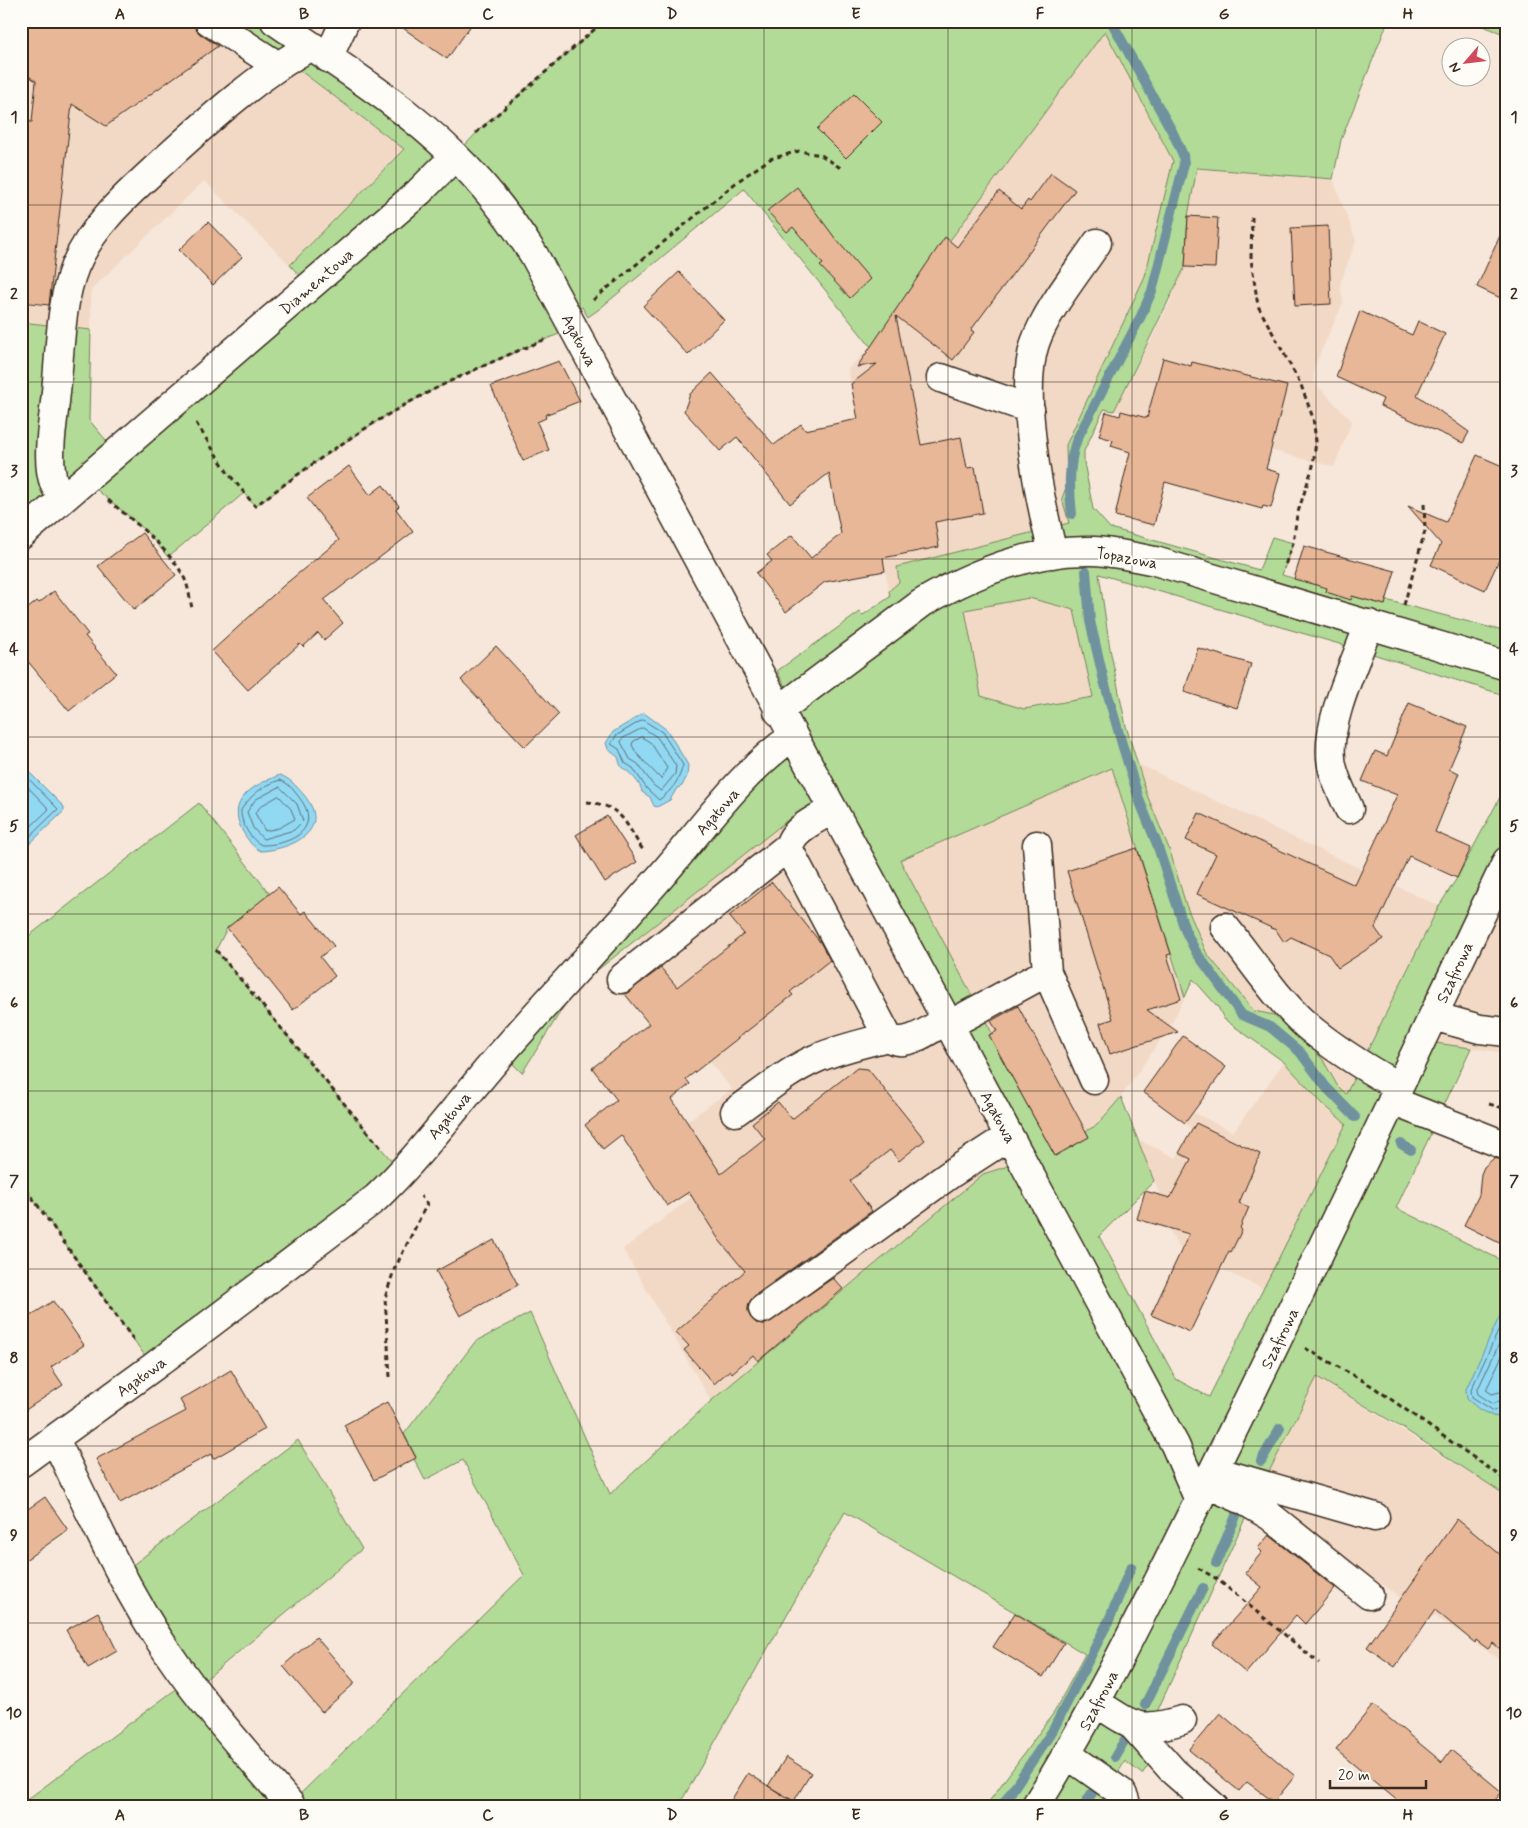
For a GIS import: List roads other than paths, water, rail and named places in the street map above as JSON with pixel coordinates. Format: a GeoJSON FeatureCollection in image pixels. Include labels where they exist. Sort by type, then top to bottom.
{"type":"FeatureCollection","features":[{"type":"Feature","properties":{"kind":"street"},"geometry":{"type":"LineString","coordinates":[[209,21],[278,66]]}},
{"type":"Feature","properties":{"kind":"street","name":"Agatowa"},"geometry":{"type":"LineString","coordinates":[[275,21],[411,117],[455,156],[494,199],[520,233],[570,322],[1175,1445],[1206,1485]]}},
{"type":"Feature","properties":{"kind":"street"},"geometry":{"type":"LineString","coordinates":[[62,499],[53,482],[50,454],[62,327],[69,285],[75,266],[87,244],[117,204],[201,127],[278,66],[320,52],[345,21]]}},
{"type":"Feature","properties":{"kind":"street","name":"Diamentowa"},"geometry":{"type":"LineString","coordinates":[[21,535],[419,192],[455,156]]}},
{"type":"Feature","properties":{"kind":"street"},"geometry":{"type":"LineString","coordinates":[[1053,554],[1040,497],[1030,409],[1030,373],[1036,342],[1047,319],[1097,243]]}},
{"type":"Feature","properties":{"kind":"street"},"geometry":{"type":"LineString","coordinates":[[941,378],[1030,409]]}},
{"type":"Feature","properties":{"kind":"street","name":"Topazowa"},"geometry":{"type":"LineString","coordinates":[[778,711],[850,656],[939,593],[1006,565],[1053,554],[1088,551],[1155,561],[1507,666]]}},
{"type":"Feature","properties":{"kind":"street"},"geometry":{"type":"LineString","coordinates":[[1349,809],[1333,771],[1331,758],[1332,732],[1369,624]]}},
{"type":"Feature","properties":{"kind":"street","name":"Agatowa"},"geometry":{"type":"LineString","coordinates":[[21,1462],[153,1367],[376,1198],[401,1172],[502,1053],[660,878],[760,762],[792,737]]}},
{"type":"Feature","properties":{"kind":"street"},"geometry":{"type":"LineString","coordinates":[[621,979],[789,846],[797,833],[832,810]]}},
{"type":"Feature","properties":{"kind":"street"},"geometry":{"type":"LineString","coordinates":[[1037,845],[1047,972],[1094,1080]]}},
{"type":"Feature","properties":{"kind":"street"},"geometry":{"type":"LineString","coordinates":[[789,846],[790,855],[888,1037],[892,1040],[905,1041],[1047,972]]}},
{"type":"Feature","properties":{"kind":"street","name":"Szafirowa"},"geometry":{"type":"LineString","coordinates":[[1035,1807],[1068,1755],[1097,1703],[1172,1555],[1280,1336],[1433,1016],[1497,903],[1507,861]]}},
{"type":"Feature","properties":{"kind":"street"},"geometry":{"type":"LineString","coordinates":[[1225,927],[1286,1003],[1306,1024],[1361,1064],[1396,1094],[1507,1146]]}},
{"type":"Feature","properties":{"kind":"street"},"geometry":{"type":"LineString","coordinates":[[1433,1016],[1480,1028],[1507,1032]]}},
{"type":"Feature","properties":{"kind":"street"},"geometry":{"type":"LineString","coordinates":[[735,1112],[788,1074],[814,1060],[843,1049],[888,1037]]}},
{"type":"Feature","properties":{"kind":"street"},"geometry":{"type":"LineString","coordinates":[[763,1309],[952,1173],[1009,1136]]}},
{"type":"Feature","properties":{"kind":"street"},"geometry":{"type":"LineString","coordinates":[[55,1439],[120,1568],[167,1651],[188,1681],[290,1804]]}},
{"type":"Feature","properties":{"kind":"street"},"geometry":{"type":"LineString","coordinates":[[1206,1485],[1305,1498],[1375,1517]]}},
{"type":"Feature","properties":{"kind":"street"},"geometry":{"type":"LineString","coordinates":[[1206,1485],[1243,1500],[1270,1516],[1369,1595]]}},
{"type":"Feature","properties":{"kind":"street"},"geometry":{"type":"LineString","coordinates":[[1097,1703],[1133,1726],[1174,1772],[1214,1807]]}},
{"type":"Feature","properties":{"kind":"street"},"geometry":{"type":"LineString","coordinates":[[1133,1726],[1153,1728],[1182,1720]]}},
{"type":"Feature","properties":{"kind":"street"},"geometry":{"type":"LineString","coordinates":[[1068,1755],[1122,1793],[1125,1800],[1121,1807]]}},
{"type":"Feature","properties":{"kind":"water"},"geometry":{"type":"Polygon","coordinates":[[[644,713],[667,730],[688,765],[687,776],[682,786],[677,788],[670,800],[657,807],[654,806],[650,797],[642,792],[628,771],[621,767],[618,757],[608,749],[606,743],[613,732],[644,713]]]}},
{"type":"Feature","properties":{"kind":"water"},"geometry":{"type":"Polygon","coordinates":[[[21,764],[64,807],[64,811],[21,852],[21,764]]]}},
{"type":"Feature","properties":{"kind":"water"},"geometry":{"type":"Polygon","coordinates":[[[280,775],[296,786],[312,807],[314,818],[312,828],[296,842],[261,851],[253,845],[243,832],[238,821],[237,811],[245,795],[252,789],[280,775]]]}},
{"type":"Feature","properties":{"kind":"water"},"geometry":{"type":"Polygon","coordinates":[[[1507,1306],[1507,1404],[1499,1417],[1480,1410],[1467,1399],[1466,1389],[1503,1309],[1507,1306]]]}},
{"type":"Feature","properties":{"kind":"waterway"},"geometry":{"type":"LineString","coordinates":[[1072,514],[1070,476],[1074,448],[1152,291],[1184,164],[1183,155],[1173,133],[1111,21]]}},
{"type":"Feature","properties":{"kind":"waterway"},"geometry":{"type":"LineString","coordinates":[[1086,571],[1090,621],[1104,681],[1140,802],[1157,844],[1185,930],[1196,952],[1242,1015],[1270,1027],[1300,1052],[1326,1087],[1355,1117]]}},
{"type":"Feature","properties":{"kind":"waterway"},"geometry":{"type":"LineString","coordinates":[[1401,1144],[1411,1150]]}},
{"type":"Feature","properties":{"kind":"waterway"},"geometry":{"type":"LineString","coordinates":[[1261,1461],[1280,1428]]}},
{"type":"Feature","properties":{"kind":"waterway"},"geometry":{"type":"LineString","coordinates":[[1216,1563],[1236,1516]]}},
{"type":"Feature","properties":{"kind":"waterway"},"geometry":{"type":"LineString","coordinates":[[1001,1807],[1053,1730],[1109,1620],[1131,1567]]}},
{"type":"Feature","properties":{"kind":"waterway"},"geometry":{"type":"LineString","coordinates":[[1145,1705],[1203,1588]]}},
{"type":"Feature","properties":{"kind":"waterway"},"geometry":{"type":"LineString","coordinates":[[1115,1757],[1124,1741]]}},
{"type":"Feature","properties":{"kind":"waterway"},"geometry":{"type":"LineString","coordinates":[[1083,1807],[1092,1793]]}}]}
